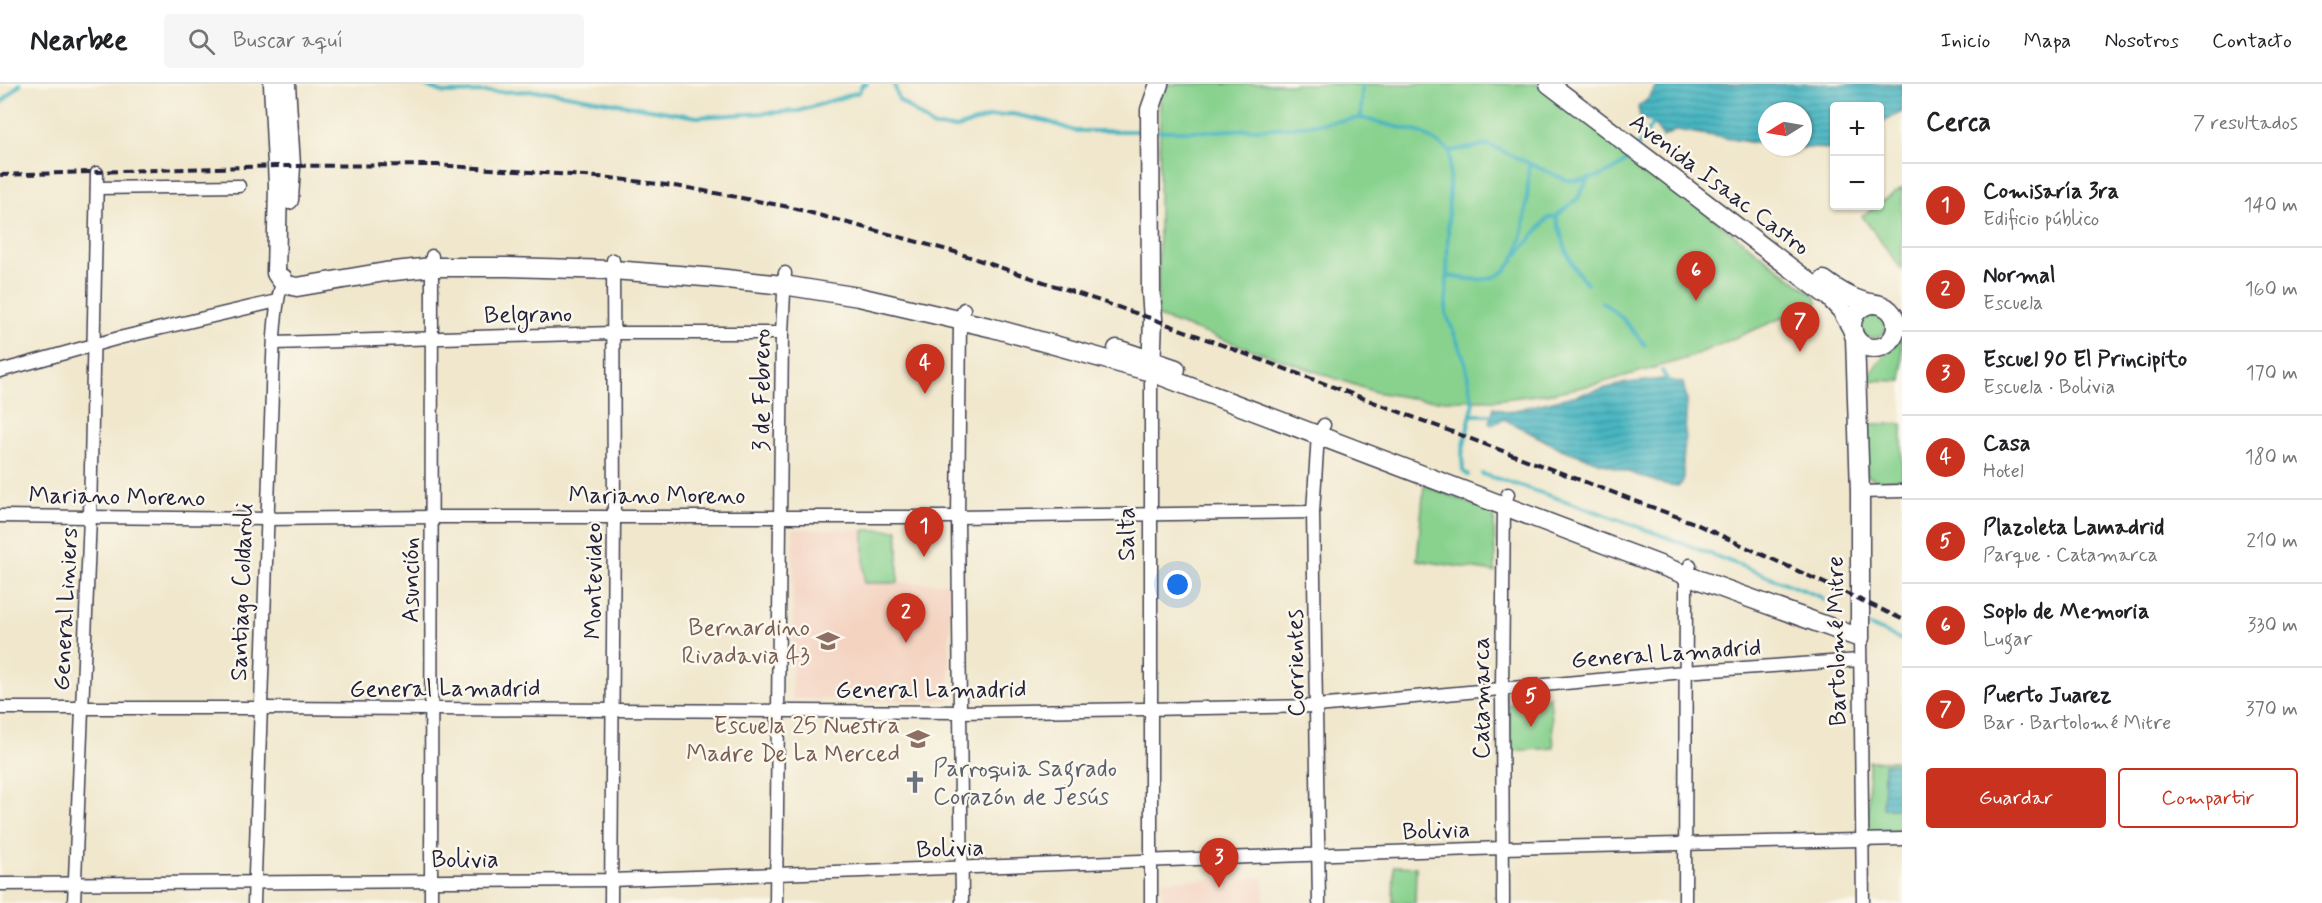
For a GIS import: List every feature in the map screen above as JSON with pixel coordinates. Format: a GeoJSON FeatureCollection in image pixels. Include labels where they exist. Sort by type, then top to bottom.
{"type":"FeatureCollection","features":[{"type":"Feature","properties":{"kind":"main road","name":"Santiago Coldaroli"},"geometry":{"type":"LineString","coordinates":[[273,84],[278,185],[276,273],[284,278],[291,166],[286,84]]}},
{"type":"Feature","properties":{"kind":"main road","name":"Salta"},"geometry":{"type":"LineString","coordinates":[[1151,366],[1153,319],[1150,110],[1159,84]]}},
{"type":"Feature","properties":{"kind":"main road","name":"Avenida Isaac Castro"},"geometry":{"type":"LineString","coordinates":[[1549,84],[1620,131]]}},
{"type":"Feature","properties":{"kind":"main road","name":"Avenida Isaac Castro"},"geometry":{"type":"LineString","coordinates":[[1566,84],[1620,131],[1687,182],[1840,292],[1860,302],[1879,305]]}},
{"type":"Feature","properties":{"kind":"main road","name":"Avenida Isaac Castro"},"geometry":{"type":"LineString","coordinates":[[1687,182],[1829,297],[1842,311],[1854,334]]}},
{"type":"Feature","properties":{"kind":"main road"},"geometry":{"type":"LineString","coordinates":[[284,278],[511,255],[613,265],[719,266],[784,279],[866,287],[1083,352],[1151,366],[1688,570],[1860,632]]}},
{"type":"Feature","properties":{"kind":"main road"},"geometry":{"type":"LineString","coordinates":[[1893,338],[1877,348],[1865,346],[1854,334],[1852,324],[1857,312],[1868,305],[1902,305]]}},
{"type":"Feature","properties":{"kind":"main road"},"geometry":{"type":"LineString","coordinates":[[1858,378],[1893,338],[1896,323],[1889,310],[1879,305]]}},
{"type":"Feature","properties":{"kind":"main road","name":"Bartolomé Mitre"},"geometry":{"type":"LineString","coordinates":[[1854,334],[1858,378],[1860,632]]}},
{"type":"Feature","properties":{"kind":"street","name":"General Liniers"},"geometry":{"type":"LineString","coordinates":[[74,903],[90,517],[97,173]]}},
{"type":"Feature","properties":{"kind":"street"},"geometry":{"type":"LineString","coordinates":[[97,188],[239,186]]}},
{"type":"Feature","properties":{"kind":"street","name":"Asunción"},"geometry":{"type":"LineString","coordinates":[[430,903],[432,262]]}},
{"type":"Feature","properties":{"kind":"street","name":"Montevideo"},"geometry":{"type":"LineString","coordinates":[[611,903],[614,710],[613,265]]}},
{"type":"Feature","properties":{"kind":"street","name":"Santiago Coldaroli"},"geometry":{"type":"LineString","coordinates":[[254,903],[277,301],[284,278]]}},
{"type":"Feature","properties":{"kind":"street","name":"3 de Febrero"},"geometry":{"type":"LineString","coordinates":[[776,903],[784,279]]}},
{"type":"Feature","properties":{"kind":"street"},"geometry":{"type":"LineString","coordinates":[[0,371],[94,344],[277,301]]}},
{"type":"Feature","properties":{"kind":"street"},"geometry":{"type":"LineString","coordinates":[[962,315],[958,517],[962,903]]}},
{"type":"Feature","properties":{"kind":"street","name":"Belgrano"},"geometry":{"type":"LineString","coordinates":[[275,343],[612,333],[782,333]]}},
{"type":"Feature","properties":{"kind":"street","name":"Salta"},"geometry":{"type":"LineString","coordinates":[[1151,366],[1151,903]]}},
{"type":"Feature","properties":{"kind":"street","name":"Corrientes"},"geometry":{"type":"LineString","coordinates":[[1319,903],[1313,512],[1321,430]]}},
{"type":"Feature","properties":{"kind":"street"},"geometry":{"type":"LineString","coordinates":[[1860,492],[1902,491]]}},
{"type":"Feature","properties":{"kind":"street","name":"Catamarca"},"geometry":{"type":"LineString","coordinates":[[1503,903],[1502,688],[1506,499]]}},
{"type":"Feature","properties":{"kind":"street","name":"Mariano Moreno"},"geometry":{"type":"LineString","coordinates":[[0,516],[267,519],[431,516],[958,517],[1313,512]]}},
{"type":"Feature","properties":{"kind":"street"},"geometry":{"type":"LineString","coordinates":[[1685,903],[1684,672],[1688,570]]}},
{"type":"Feature","properties":{"kind":"street","name":"Bartolomé Mitre"},"geometry":{"type":"LineString","coordinates":[[1860,632],[1863,903]]}},
{"type":"Feature","properties":{"kind":"street","name":"General Lamadrid"},"geometry":{"type":"LineString","coordinates":[[0,708],[960,712],[1150,707],[1317,706],[1684,672],[1860,660]]}},
{"type":"Feature","properties":{"kind":"street","name":"Bolivia"},"geometry":{"type":"LineString","coordinates":[[0,884],[611,880],[1503,848],[1902,839]]}},
{"type":"Feature","properties":{"kind":"shaded area"},"geometry":{"type":"Polygon","coordinates":[[[793,529],[864,530],[864,583],[950,583],[949,701],[792,699],[793,529]]]}},
{"type":"Feature","properties":{"kind":"shaded area"},"geometry":{"type":"Polygon","coordinates":[[[1264,878],[1264,903],[1163,903],[1162,881],[1264,878]]]}},
{"type":"Feature","properties":{"kind":"green space"},"geometry":{"type":"Polygon","coordinates":[[[1167,84],[1537,84],[1816,297],[1817,303],[1688,358],[1597,384],[1552,393],[1495,400],[1423,400],[1375,392],[1158,317],[1160,101],[1167,84]]]}},
{"type":"Feature","properties":{"kind":"green space"},"geometry":{"type":"Polygon","coordinates":[[[1902,188],[1902,270],[1862,216],[1871,210],[1884,210],[1884,201],[1902,188]]]}},
{"type":"Feature","properties":{"kind":"green space"},"geometry":{"type":"Polygon","coordinates":[[[1872,308],[1878,309],[1886,317],[1886,329],[1878,337],[1872,338],[1866,337],[1858,329],[1857,323],[1858,317],[1866,309],[1872,308]]]}},
{"type":"Feature","properties":{"kind":"green space"},"geometry":{"type":"Polygon","coordinates":[[[1902,338],[1902,381],[1867,380],[1878,362],[1902,338]]]}},
{"type":"Feature","properties":{"kind":"green space"},"geometry":{"type":"Polygon","coordinates":[[[1867,424],[1902,424],[1902,480],[1875,480],[1867,475],[1867,424]]]}},
{"type":"Feature","properties":{"kind":"green space"},"geometry":{"type":"Polygon","coordinates":[[[1424,485],[1494,513],[1495,572],[1417,560],[1424,485]]]}},
{"type":"Feature","properties":{"kind":"green space"},"geometry":{"type":"Polygon","coordinates":[[[864,530],[898,530],[898,583],[864,583],[864,530]]]}},
{"type":"Feature","properties":{"kind":"green space"},"geometry":{"type":"Polygon","coordinates":[[[1550,696],[1554,748],[1512,751],[1508,706],[1517,699],[1550,696]]]}},
{"type":"Feature","properties":{"kind":"green space"},"geometry":{"type":"Polygon","coordinates":[[[1869,761],[1902,761],[1902,831],[1870,831],[1868,828],[1869,761]]]}},
{"type":"Feature","properties":{"kind":"green space"},"geometry":{"type":"Polygon","coordinates":[[[1394,866],[1416,867],[1415,903],[1393,903],[1394,866]]]}},
{"type":"Feature","properties":{"kind":"water"},"geometry":{"type":"Polygon","coordinates":[[[1657,84],[1902,84],[1902,112],[1884,122],[1884,102],[1830,102],[1830,149],[1812,148],[1812,102],[1758,102],[1758,144],[1677,130],[1663,137],[1653,123],[1640,117],[1638,107],[1649,98],[1657,84]]]}},
{"type":"Feature","properties":{"kind":"water"},"geometry":{"type":"Polygon","coordinates":[[[1663,379],[1683,383],[1687,400],[1684,477],[1678,486],[1663,484],[1561,449],[1504,419],[1492,425],[1489,423],[1494,407],[1507,412],[1627,383],[1663,379]]]}},
{"type":"Feature","properties":{"kind":"water"},"geometry":{"type":"Polygon","coordinates":[[[1884,764],[1899,764],[1899,808],[1883,808],[1884,764]]]}},
{"type":"Feature","properties":{"kind":"waterway"},"geometry":{"type":"LineString","coordinates":[[0,104],[20,84]]}},
{"type":"Feature","properties":{"kind":"waterway"},"geometry":{"type":"LineString","coordinates":[[420,84],[444,93],[543,91],[697,117],[799,111],[859,92],[862,85],[867,84]]}},
{"type":"Feature","properties":{"kind":"waterway"},"geometry":{"type":"LineString","coordinates":[[894,84],[899,100],[934,127],[957,128],[989,117],[1012,114],[1046,121],[1075,131],[1144,131]]}},
{"type":"Feature","properties":{"kind":"waterway"},"geometry":{"type":"LineString","coordinates":[[1361,118],[1362,84]]}},
{"type":"Feature","properties":{"kind":"waterway"},"geometry":{"type":"LineString","coordinates":[[1155,131],[1292,127],[1361,118],[1422,133],[1450,151],[1489,145],[1566,180],[1583,180],[1602,175],[1620,166],[1632,154]]}},
{"type":"Feature","properties":{"kind":"waterway"},"geometry":{"type":"LineString","coordinates":[[1638,146],[1653,123],[1657,122]]}},
{"type":"Feature","properties":{"kind":"waterway"},"geometry":{"type":"LineString","coordinates":[[1447,276],[1450,151]]}},
{"type":"Feature","properties":{"kind":"waterway"},"geometry":{"type":"LineString","coordinates":[[1468,475],[1463,471],[1462,454],[1473,405],[1465,361],[1446,313],[1447,276],[1489,278],[1502,273],[1511,264],[1517,252],[1524,222],[1529,163]]}},
{"type":"Feature","properties":{"kind":"waterway"},"geometry":{"type":"LineString","coordinates":[[1587,283],[1571,261],[1556,216],[1578,198],[1588,179]]}},
{"type":"Feature","properties":{"kind":"waterway"},"geometry":{"type":"LineString","coordinates":[[1518,254],[1548,218],[1556,216]]}},
{"type":"Feature","properties":{"kind":"waterway"},"geometry":{"type":"LineString","coordinates":[[1602,302],[1622,318],[1645,345]]}},
{"type":"Feature","properties":{"kind":"waterway"},"geometry":{"type":"LineString","coordinates":[[1662,371],[1670,384]]}},
{"type":"Feature","properties":{"kind":"waterway"},"geometry":{"type":"LineString","coordinates":[[1472,415],[1495,415]]}},
{"type":"Feature","properties":{"kind":"waterway"},"geometry":{"type":"LineString","coordinates":[[1482,474],[1653,532],[1821,597],[1823,600]]}},
{"type":"Feature","properties":{"kind":"waterway"},"geometry":{"type":"LineString","coordinates":[[1870,626],[1902,640]]}},
{"type":"Feature","properties":{"kind":"railway"},"geometry":{"type":"LineString","coordinates":[[0,175],[277,166],[437,165],[611,178],[689,188],[789,207],[955,252],[1153,319],[1694,523],[1902,619]]}},
{"type":"Feature","properties":{"kind":"place","name":"Soplo de Memoria"},"geometry":{"type":"Point","coordinates":[1696,301]}},
{"type":"Feature","properties":{"kind":"place","name":"Puerto Juarez"},"geometry":{"type":"Point","coordinates":[1800,352]}},
{"type":"Feature","properties":{"kind":"place","name":"Casa"},"geometry":{"type":"Point","coordinates":[925,394]}},
{"type":"Feature","properties":{"kind":"place","name":"Comisaría 3ra"},"geometry":{"type":"Point","coordinates":[924,557]}},
{"type":"Feature","properties":{"kind":"place","name":"Bernardino Rivadavia 43"},"geometry":{"type":"Point","coordinates":[828,641]}},
{"type":"Feature","properties":{"kind":"place","name":"Normal"},"geometry":{"type":"Point","coordinates":[906,643]}},
{"type":"Feature","properties":{"kind":"place","name":"Plazoleta Lamadrid"},"geometry":{"type":"Point","coordinates":[1531,727]}},
{"type":"Feature","properties":{"kind":"place","name":"Escuela 25 Nuestra Madre De La Merced"},"geometry":{"type":"Point","coordinates":[918,739]}},
{"type":"Feature","properties":{"kind":"place","name":"Parroquia Sagrado Corazón de Jesús"},"geometry":{"type":"Point","coordinates":[915,782]}},
{"type":"Feature","properties":{"kind":"place","name":"Escuel 90 El Principito"},"geometry":{"type":"Point","coordinates":[1219,888]}}]}
